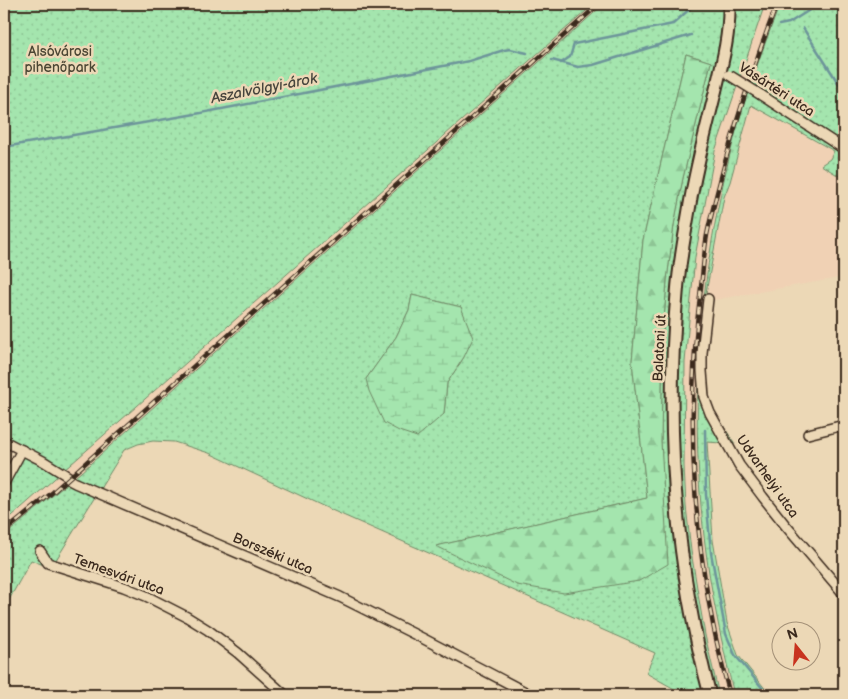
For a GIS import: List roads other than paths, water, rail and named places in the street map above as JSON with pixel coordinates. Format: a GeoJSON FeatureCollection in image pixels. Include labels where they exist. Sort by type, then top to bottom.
{"type":"FeatureCollection","features":[{"type":"Feature","properties":{"kind":"main road","name":"Balatoni út"},"geometry":{"type":"LineString","coordinates":[[710,695],[695,633],[678,529],[673,473],[672,371],[677,292],[690,201],[701,153],[725,72],[729,4]]}},
{"type":"Feature","properties":{"kind":"street","name":"Vásártéri utca"},"geometry":{"type":"LineString","coordinates":[[725,72],[844,148]]}},
{"type":"Feature","properties":{"kind":"street","name":"Udvarhelyi utca"},"geometry":{"type":"LineString","coordinates":[[708,299],[702,371],[704,397],[710,413],[739,465],[786,526],[844,594]]}},
{"type":"Feature","properties":{"kind":"street"},"geometry":{"type":"LineString","coordinates":[[808,434],[844,425]]}},
{"type":"Feature","properties":{"kind":"street","name":"Borszéki utca"},"geometry":{"type":"LineString","coordinates":[[4,441],[69,477],[75,484],[332,594],[424,639],[531,695]]}},
{"type":"Feature","properties":{"kind":"street"},"geometry":{"type":"LineString","coordinates":[[4,483],[22,450]]}},
{"type":"Feature","properties":{"kind":"street","name":"Temesvári utca"},"geometry":{"type":"LineString","coordinates":[[40,552],[48,563],[146,596],[187,617],[238,653],[285,695]]}},
{"type":"Feature","properties":{"kind":"waterway"},"geometry":{"type":"LineString","coordinates":[[561,63],[570,57],[574,44],[673,24],[694,5],[698,4]]}},
{"type":"Feature","properties":{"kind":"waterway"},"geometry":{"type":"LineString","coordinates":[[783,8],[803,4]]}},
{"type":"Feature","properties":{"kind":"waterway","name":"Aszalvölgyi-árok"},"geometry":{"type":"LineString","coordinates":[[779,25],[789,23],[819,4]]}},
{"type":"Feature","properties":{"kind":"waterway"},"geometry":{"type":"LineString","coordinates":[[803,28],[844,92]]}},
{"type":"Feature","properties":{"kind":"waterway","name":"Aszalvölgyi-árok"},"geometry":{"type":"LineString","coordinates":[[552,60],[578,67],[593,65],[691,35]]}},
{"type":"Feature","properties":{"kind":"waterway","name":"Aszalvölgyi-árok"},"geometry":{"type":"LineString","coordinates":[[4,147],[201,113],[469,61],[504,50],[510,49],[527,53]]}},
{"type":"Feature","properties":{"kind":"waterway"},"geometry":{"type":"LineString","coordinates":[[705,430],[706,495],[711,553],[726,634],[735,655],[768,695]]}},
{"type":"Feature","properties":{"kind":"railway"},"geometry":{"type":"LineString","coordinates":[[4,532],[53,492],[599,4]]}},
{"type":"Feature","properties":{"kind":"railway"},"geometry":{"type":"LineString","coordinates":[[730,695],[707,595],[695,492],[693,390],[696,338],[705,248],[711,216],[743,102],[777,4]]}},
{"type":"Feature","properties":{"kind":"park label","name":"Alsóvárosi pihenőpark"},"geometry":{"type":"Point","coordinates":[60,59]}}]}
